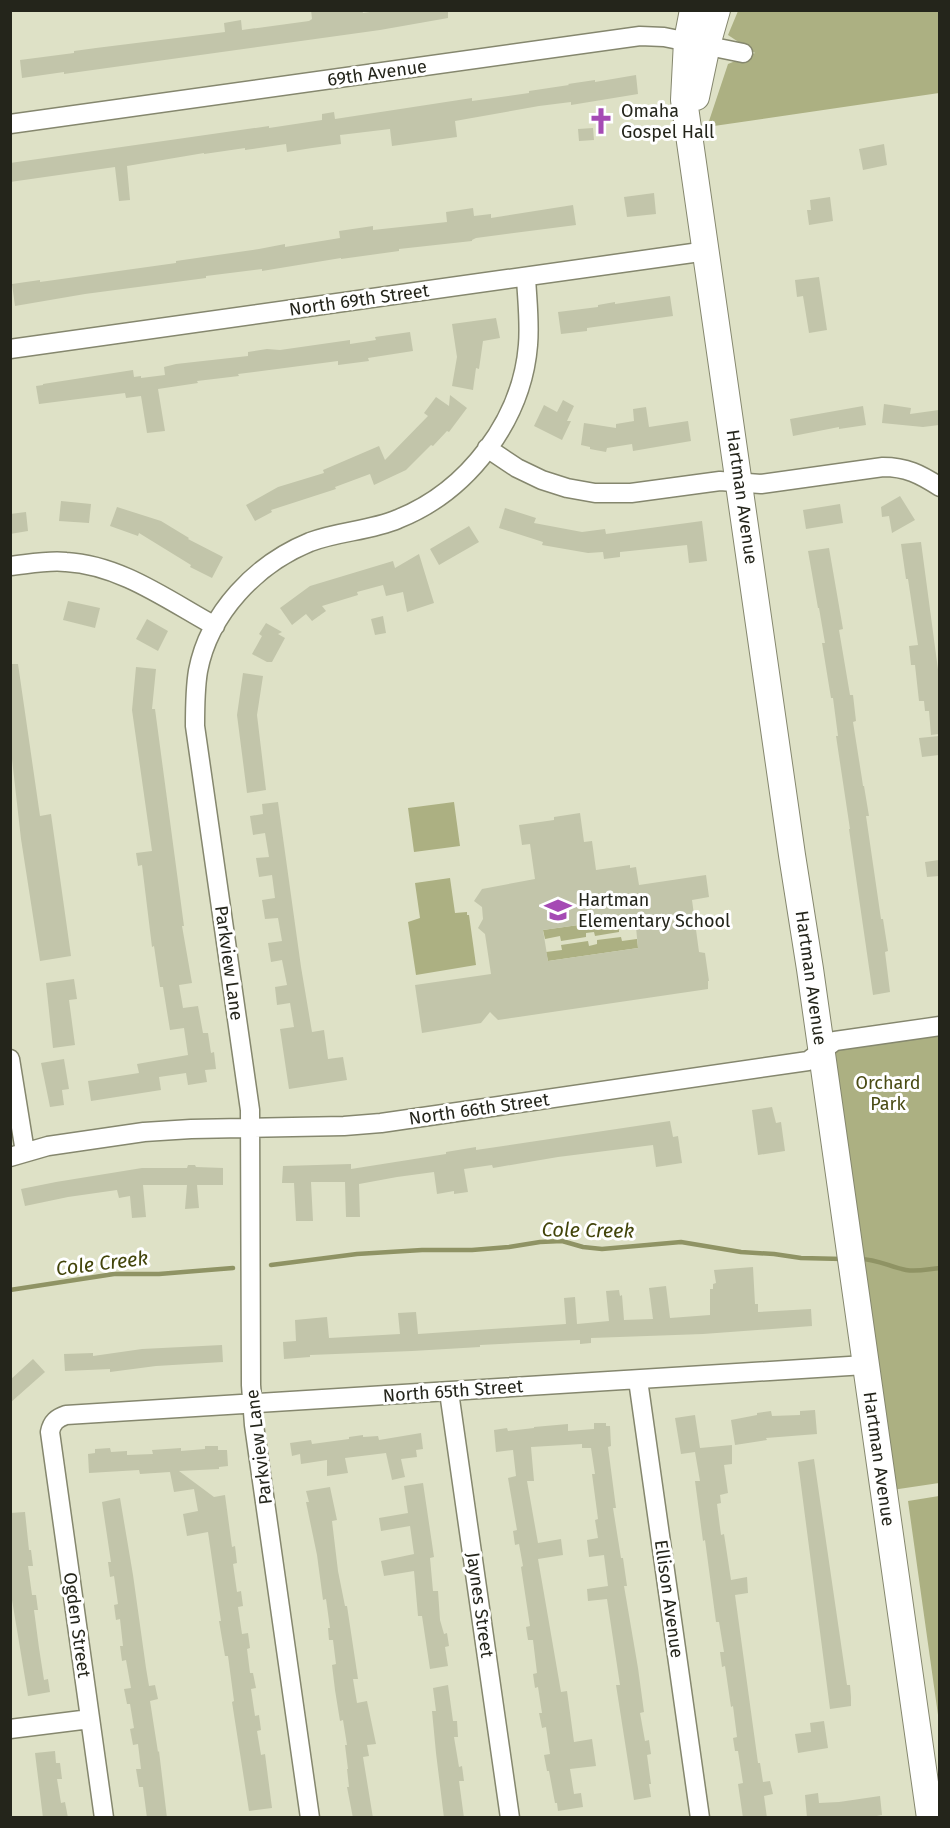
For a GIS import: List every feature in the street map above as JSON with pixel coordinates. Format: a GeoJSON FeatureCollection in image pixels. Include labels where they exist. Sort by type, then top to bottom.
{"type":"FeatureCollection","features":[{"type":"Feature","properties":{"kind":"main road","name":"Hartman Avenue"},"geometry":{"type":"LineString","coordinates":[[693,10],[697,43]]}},
{"type":"Feature","properties":{"kind":"main road","name":"Hartman Avenue"},"geometry":{"type":"LineString","coordinates":[[717,10],[697,43],[684,100],[822,1051],[930,1818]]}},
{"type":"Feature","properties":{"kind":"street","name":"69th Avenue"},"geometry":{"type":"LineString","coordinates":[[10,124],[640,36],[655,36],[743,53]]}},
{"type":"Feature","properties":{"kind":"street","name":"North 69th Street"},"geometry":{"type":"LineString","coordinates":[[10,350],[707,251]]}},
{"type":"Feature","properties":{"kind":"street","name":"Parkview Lane"},"geometry":{"type":"LineString","coordinates":[[310,1818],[254,1425],[251,1384],[251,1128],[195,726],[195,695],[207,641],[228,605],[255,575],[292,550],[312,542],[383,525],[417,510],[457,483],[476,464],[510,412],[525,368],[529,326],[526,277]]}},
{"type":"Feature","properties":{"kind":"street"},"geometry":{"type":"LineString","coordinates":[[487,448],[528,474],[550,483],[595,493],[631,493],[720,481],[761,484],[883,467],[898,467],[918,473],[939,487]]}},
{"type":"Feature","properties":{"kind":"street"},"geometry":{"type":"LineString","coordinates":[[10,566],[66,561],[105,569],[126,577],[215,626]]}},
{"type":"Feature","properties":{"kind":"street","name":"North 66th Street"},"geometry":{"type":"LineString","coordinates":[[18,1154],[48,1146],[144,1132],[192,1128],[381,1124],[808,1061],[835,1041],[939,1026]]}},
{"type":"Feature","properties":{"kind":"street"},"geometry":{"type":"LineString","coordinates":[[10,1059],[18,1154]]}},
{"type":"Feature","properties":{"kind":"street","name":"North 65th Street"},"geometry":{"type":"LineString","coordinates":[[50,1432],[55,1420],[66,1415],[865,1365]]}},
{"type":"Feature","properties":{"kind":"street","name":"Ellison Avenue"},"geometry":{"type":"LineString","coordinates":[[638,1380],[700,1818]]}},
{"type":"Feature","properties":{"kind":"street","name":"Jaynes Street"},"geometry":{"type":"LineString","coordinates":[[449,1392],[510,1818]]}},
{"type":"Feature","properties":{"kind":"street","name":"Ogden Street"},"geometry":{"type":"LineString","coordinates":[[50,1432],[104,1818]]}},
{"type":"Feature","properties":{"kind":"street"},"geometry":{"type":"LineString","coordinates":[[10,1730],[90,1719]]}},
{"type":"Feature","properties":{"kind":"green space"},"geometry":{"type":"Polygon","coordinates":[[[738,11],[939,11],[939,93],[707,127],[728,64],[755,53],[728,35],[738,11]]]}},
{"type":"Feature","properties":{"kind":"green space"},"geometry":{"type":"Polygon","coordinates":[[[454,802],[460,846],[414,852],[408,808],[454,802]]]}},
{"type":"Feature","properties":{"kind":"green space"},"geometry":{"type":"Polygon","coordinates":[[[450,878],[455,913],[467,912],[469,915],[476,965],[416,975],[408,922],[420,918],[415,883],[450,878]]]}},
{"type":"Feature","properties":{"kind":"green space"},"geometry":{"type":"Polygon","coordinates":[[[635,917],[636,926],[619,928],[619,932],[595,936],[594,932],[586,933],[586,937],[561,941],[560,936],[545,939],[543,930],[635,917]]]}},
{"type":"Feature","properties":{"kind":"green space"},"geometry":{"type":"Polygon","coordinates":[[[621,937],[622,941],[637,939],[638,948],[548,961],[546,952],[562,950],[561,945],[588,941],[589,946],[597,944],[597,940],[621,937]]]}},
{"type":"Feature","properties":{"kind":"green space","name":"Orchard Park"},"geometry":{"type":"Polygon","coordinates":[[[939,1033],[939,1483],[892,1490],[833,1055],[844,1047],[939,1033]]]}},
{"type":"Feature","properties":{"kind":"green space"},"geometry":{"type":"Polygon","coordinates":[[[940,1496],[939,1722],[908,1501],[940,1496]]]}},
{"type":"Feature","properties":{"kind":"building"},"geometry":{"type":"Polygon","coordinates":[[[311,10],[362,10],[363,13],[383,10],[448,10],[448,18],[380,30],[22,78],[20,60],[225,32],[224,23],[241,20],[242,30],[309,21],[312,19],[311,10]]]}},
{"type":"Feature","properties":{"kind":"building"},"geometry":{"type":"Polygon","coordinates":[[[636,75],[638,94],[571,105],[571,102],[539,106],[455,121],[457,137],[392,146],[390,129],[340,135],[341,144],[287,152],[286,144],[204,153],[127,166],[130,200],[119,201],[115,167],[10,182],[10,163],[322,120],[322,114],[334,112],[335,119],[472,98],[472,101],[529,93],[529,91],[568,84],[636,75]]]}},
{"type":"Feature","properties":{"kind":"building"},"geometry":{"type":"Polygon","coordinates":[[[593,128],[594,140],[579,141],[578,129],[593,128]]]}},
{"type":"Feature","properties":{"kind":"building"},"geometry":{"type":"Polygon","coordinates":[[[884,144],[887,165],[863,170],[859,149],[884,144]]]}},
{"type":"Feature","properties":{"kind":"building"},"geometry":{"type":"Polygon","coordinates":[[[654,193],[656,214],[627,217],[624,197],[654,193]]]}},
{"type":"Feature","properties":{"kind":"building"},"geometry":{"type":"Polygon","coordinates":[[[830,197],[833,221],[809,225],[807,210],[811,210],[810,200],[830,197]]]}},
{"type":"Feature","properties":{"kind":"building"},"geometry":{"type":"Polygon","coordinates":[[[573,205],[576,225],[476,238],[472,241],[399,249],[399,251],[262,271],[262,269],[206,276],[206,278],[15,306],[12,284],[176,263],[176,261],[285,244],[285,247],[340,238],[339,231],[373,226],[373,230],[447,222],[446,212],[473,208],[474,216],[491,214],[491,218],[573,205]]]}},
{"type":"Feature","properties":{"kind":"building"},"geometry":{"type":"Polygon","coordinates":[[[819,277],[827,330],[809,333],[803,296],[797,297],[795,280],[819,277]]]}},
{"type":"Feature","properties":{"kind":"building"},"geometry":{"type":"Polygon","coordinates":[[[670,296],[673,316],[561,334],[558,312],[598,307],[598,305],[615,302],[615,304],[670,296]]]}},
{"type":"Feature","properties":{"kind":"building"},"geometry":{"type":"Polygon","coordinates":[[[496,318],[500,338],[483,341],[473,390],[452,386],[457,357],[452,324],[496,318]]]}},
{"type":"Feature","properties":{"kind":"building"},"geometry":{"type":"Polygon","coordinates":[[[410,332],[413,351],[368,358],[369,361],[338,365],[338,361],[238,374],[239,376],[158,389],[165,431],[147,433],[141,396],[126,398],[125,393],[39,404],[36,386],[43,384],[133,370],[134,377],[165,375],[164,367],[176,364],[248,356],[248,352],[267,349],[280,350],[350,340],[350,344],[376,340],[375,337],[410,332]]]}},
{"type":"Feature","properties":{"kind":"building"},"geometry":{"type":"Polygon","coordinates":[[[450,395],[467,408],[449,432],[447,431],[433,446],[431,445],[406,470],[374,485],[370,474],[335,487],[336,489],[271,510],[272,512],[255,521],[246,505],[278,487],[324,473],[323,470],[379,446],[385,460],[428,416],[424,413],[436,397],[449,406],[450,395]]]}},
{"type":"Feature","properties":{"kind":"building"},"geometry":{"type":"Polygon","coordinates":[[[563,400],[574,406],[567,421],[571,421],[562,440],[534,426],[544,405],[557,412],[563,400]]]}},
{"type":"Feature","properties":{"kind":"building"},"geometry":{"type":"Polygon","coordinates":[[[884,404],[911,408],[910,414],[939,410],[939,425],[923,427],[882,423],[884,404]]]}},
{"type":"Feature","properties":{"kind":"building"},"geometry":{"type":"Polygon","coordinates":[[[863,406],[866,425],[839,429],[839,427],[793,436],[790,419],[863,406]]]}},
{"type":"Feature","properties":{"kind":"building"},"geometry":{"type":"Polygon","coordinates":[[[646,407],[649,427],[688,421],[691,441],[633,451],[632,444],[607,448],[606,452],[581,445],[584,423],[616,428],[616,424],[634,421],[633,409],[646,407]]]}},
{"type":"Feature","properties":{"kind":"building"},"geometry":{"type":"Polygon","coordinates":[[[900,496],[915,520],[892,533],[889,516],[882,517],[881,507],[900,496]]]}},
{"type":"Feature","properties":{"kind":"building"},"geometry":{"type":"Polygon","coordinates":[[[61,501],[91,504],[89,523],[59,521],[61,501]]]}},
{"type":"Feature","properties":{"kind":"building"},"geometry":{"type":"Polygon","coordinates":[[[840,504],[843,523],[806,529],[803,510],[840,504]]]}},
{"type":"Feature","properties":{"kind":"building"},"geometry":{"type":"Polygon","coordinates":[[[117,507],[161,521],[188,539],[223,557],[212,578],[190,567],[191,565],[139,533],[138,536],[110,526],[117,507]]]}},
{"type":"Feature","properties":{"kind":"building"},"geometry":{"type":"Polygon","coordinates":[[[505,508],[536,518],[534,523],[582,532],[605,529],[606,534],[702,521],[707,561],[689,563],[687,545],[620,552],[620,557],[604,559],[603,552],[588,553],[542,545],[543,542],[499,528],[505,508]]]}},
{"type":"Feature","properties":{"kind":"building"},"geometry":{"type":"Polygon","coordinates":[[[26,512],[28,531],[10,534],[10,514],[26,512]]]}},
{"type":"Feature","properties":{"kind":"building"},"geometry":{"type":"Polygon","coordinates":[[[469,526],[479,542],[439,565],[430,549],[469,526]]]}},
{"type":"Feature","properties":{"kind":"building"},"geometry":{"type":"Polygon","coordinates":[[[921,542],[939,677],[939,734],[931,735],[929,711],[925,711],[924,701],[919,701],[915,665],[911,665],[909,646],[918,645],[901,544],[921,542]]]}},
{"type":"Feature","properties":{"kind":"building"},"geometry":{"type":"Polygon","coordinates":[[[829,548],[843,629],[839,630],[850,695],[853,695],[856,721],[853,722],[869,816],[866,816],[881,919],[883,919],[888,951],[885,952],[890,992],[873,995],[836,736],[838,736],[833,698],[831,698],[822,643],[825,643],[808,551],[829,548]]]}},
{"type":"Feature","properties":{"kind":"building"},"geometry":{"type":"Polygon","coordinates":[[[419,554],[434,603],[407,612],[403,592],[386,596],[383,585],[357,592],[358,595],[322,606],[326,611],[312,621],[306,614],[292,625],[280,608],[310,586],[393,561],[395,568],[419,554]]]}},
{"type":"Feature","properties":{"kind":"building"},"geometry":{"type":"Polygon","coordinates":[[[68,601],[100,608],[95,628],[63,620],[68,601]]]}},
{"type":"Feature","properties":{"kind":"building"},"geometry":{"type":"Polygon","coordinates":[[[383,616],[386,633],[375,635],[371,619],[383,616]]]}},
{"type":"Feature","properties":{"kind":"building"},"geometry":{"type":"Polygon","coordinates":[[[147,619],[168,631],[158,651],[136,639],[147,619]]]}},
{"type":"Feature","properties":{"kind":"building"},"geometry":{"type":"Polygon","coordinates":[[[266,623],[282,632],[278,634],[285,638],[272,662],[267,662],[252,654],[262,636],[259,634],[266,623]]]}},
{"type":"Feature","properties":{"kind":"building"},"geometry":{"type":"Polygon","coordinates":[[[10,664],[18,664],[40,816],[51,814],[71,956],[40,961],[21,839],[12,759],[10,759],[10,664]]]}},
{"type":"Feature","properties":{"kind":"building"},"geometry":{"type":"Polygon","coordinates":[[[136,667],[156,669],[152,709],[155,709],[184,926],[182,926],[192,983],[179,985],[183,1008],[198,1006],[203,1033],[208,1033],[211,1053],[214,1052],[216,1069],[205,1070],[207,1082],[188,1085],[186,1073],[159,1077],[161,1090],[91,1101],[88,1081],[139,1073],[137,1064],[188,1055],[184,1028],[170,1030],[163,987],[160,987],[154,946],[152,947],[142,865],[138,866],[136,853],[152,851],[132,710],[136,667]]]}},
{"type":"Feature","properties":{"kind":"building"},"geometry":{"type":"Polygon","coordinates":[[[243,673],[263,676],[257,715],[266,790],[247,793],[237,715],[243,673]]]}},
{"type":"Feature","properties":{"kind":"building"},"geometry":{"type":"Polygon","coordinates":[[[939,736],[939,755],[922,757],[919,738],[939,736]]]}},
{"type":"Feature","properties":{"kind":"building"},"geometry":{"type":"Polygon","coordinates":[[[278,802],[312,1032],[324,1030],[328,1059],[343,1057],[347,1080],[289,1089],[280,1029],[294,1027],[290,1003],[277,1005],[275,987],[287,985],[282,960],[271,962],[268,943],[282,941],[278,918],[265,919],[262,900],[275,898],[272,875],[259,877],[256,858],[269,857],[265,833],[253,835],[250,816],[263,814],[262,804],[278,802]]]}},
{"type":"Feature","properties":{"kind":"building"},"geometry":{"type":"Polygon","coordinates":[[[580,813],[584,842],[592,841],[596,870],[630,865],[630,868],[636,867],[639,885],[706,875],[709,897],[692,900],[699,952],[705,953],[708,989],[498,1020],[490,1012],[481,1023],[422,1033],[415,985],[491,974],[485,934],[478,928],[483,919],[482,907],[474,901],[482,889],[535,879],[530,844],[522,845],[519,825],[554,820],[554,817],[580,813]],[[635,917],[543,930],[548,961],[638,948],[635,917]]]}},
{"type":"Feature","properties":{"kind":"building"},"geometry":{"type":"Polygon","coordinates":[[[939,860],[939,876],[927,877],[925,862],[939,860]]]}},
{"type":"Feature","properties":{"kind":"building"},"geometry":{"type":"Polygon","coordinates":[[[74,979],[77,999],[69,1000],[75,1045],[53,1048],[46,983],[74,979]]]}},
{"type":"Feature","properties":{"kind":"building"},"geometry":{"type":"Polygon","coordinates":[[[64,1059],[69,1089],[62,1090],[64,1105],[50,1107],[41,1063],[64,1059]]]}},
{"type":"Feature","properties":{"kind":"building"},"geometry":{"type":"Polygon","coordinates":[[[772,1107],[776,1123],[781,1122],[785,1151],[758,1155],[752,1110],[772,1107]]]}},
{"type":"Feature","properties":{"kind":"building"},"geometry":{"type":"Polygon","coordinates":[[[670,1121],[673,1137],[678,1136],[682,1163],[656,1167],[653,1145],[493,1168],[492,1165],[464,1169],[468,1192],[454,1194],[454,1191],[437,1194],[434,1172],[397,1177],[359,1184],[360,1217],[346,1217],[345,1182],[311,1182],[313,1221],[296,1221],[294,1183],[282,1183],[283,1166],[351,1164],[351,1169],[476,1147],[476,1150],[670,1121]]]}},
{"type":"Feature","properties":{"kind":"building"},"geometry":{"type":"Polygon","coordinates":[[[188,1165],[223,1168],[223,1185],[197,1185],[199,1208],[185,1209],[187,1185],[143,1185],[146,1217],[132,1218],[130,1196],[119,1198],[117,1190],[25,1206],[21,1189],[142,1168],[187,1168],[188,1165]]]}},
{"type":"Feature","properties":{"kind":"building"},"geometry":{"type":"Polygon","coordinates":[[[753,1267],[755,1304],[758,1304],[758,1312],[811,1309],[812,1326],[703,1334],[591,1338],[591,1343],[580,1344],[580,1340],[480,1345],[480,1347],[412,1351],[310,1355],[310,1357],[284,1359],[283,1342],[296,1341],[295,1320],[327,1317],[329,1338],[400,1334],[398,1313],[416,1312],[418,1334],[566,1324],[564,1298],[575,1297],[577,1324],[609,1321],[606,1291],[619,1290],[620,1296],[622,1295],[624,1320],[653,1319],[649,1288],[666,1286],[670,1318],[710,1315],[710,1289],[713,1289],[713,1284],[716,1283],[714,1270],[753,1267]]]}},
{"type":"Feature","properties":{"kind":"building"},"geometry":{"type":"Polygon","coordinates":[[[222,1345],[223,1362],[156,1366],[110,1372],[110,1369],[65,1371],[64,1354],[93,1353],[93,1356],[142,1349],[222,1345]]]}},
{"type":"Feature","properties":{"kind":"building"},"geometry":{"type":"Polygon","coordinates":[[[33,1359],[45,1372],[10,1403],[10,1380],[33,1359]]]}},
{"type":"Feature","properties":{"kind":"building"},"geometry":{"type":"Polygon","coordinates":[[[815,1410],[817,1434],[766,1438],[767,1440],[735,1445],[731,1420],[771,1411],[772,1416],[800,1415],[800,1411],[815,1410]]]}},
{"type":"Feature","properties":{"kind":"building"},"geometry":{"type":"Polygon","coordinates":[[[695,1415],[700,1448],[732,1445],[732,1464],[724,1465],[728,1493],[720,1495],[721,1503],[717,1504],[731,1580],[747,1577],[748,1593],[735,1595],[758,1763],[760,1763],[763,1782],[770,1781],[773,1794],[764,1796],[767,1818],[743,1818],[738,1784],[743,1783],[738,1751],[735,1751],[733,1738],[737,1737],[733,1706],[731,1707],[725,1666],[722,1667],[720,1652],[724,1652],[719,1622],[716,1622],[695,1481],[700,1481],[695,1452],[681,1454],[675,1418],[695,1415]]]}},
{"type":"Feature","properties":{"kind":"building"},"geometry":{"type":"Polygon","coordinates":[[[594,1423],[606,1423],[606,1426],[610,1426],[611,1446],[608,1447],[616,1508],[613,1508],[621,1558],[623,1558],[627,1586],[624,1586],[644,1712],[640,1713],[645,1741],[649,1740],[651,1754],[647,1755],[651,1797],[634,1800],[616,1685],[620,1685],[607,1599],[588,1601],[587,1589],[608,1586],[604,1555],[589,1557],[587,1540],[598,1538],[592,1474],[595,1474],[591,1448],[582,1448],[582,1444],[531,1447],[534,1481],[527,1481],[538,1543],[561,1539],[563,1555],[538,1559],[561,1692],[567,1691],[574,1742],[592,1739],[596,1766],[570,1769],[574,1794],[581,1793],[583,1807],[558,1811],[544,1755],[550,1754],[546,1727],[542,1728],[539,1713],[542,1713],[538,1687],[535,1688],[533,1674],[537,1673],[533,1640],[528,1640],[526,1627],[530,1626],[521,1567],[523,1566],[519,1544],[515,1545],[513,1531],[517,1530],[508,1478],[516,1476],[513,1450],[496,1452],[494,1430],[507,1428],[508,1431],[568,1424],[568,1431],[594,1429],[594,1423]]]}},
{"type":"Feature","properties":{"kind":"building"},"geometry":{"type":"Polygon","coordinates":[[[421,1433],[423,1449],[416,1450],[417,1457],[401,1459],[405,1477],[392,1480],[386,1453],[345,1458],[348,1473],[327,1476],[327,1460],[301,1464],[300,1454],[292,1456],[290,1443],[311,1440],[312,1444],[363,1435],[363,1437],[378,1436],[379,1440],[421,1433]]]}},
{"type":"Feature","properties":{"kind":"building"},"geometry":{"type":"Polygon","coordinates":[[[205,1446],[218,1446],[218,1450],[227,1450],[228,1466],[219,1467],[219,1469],[179,1471],[214,1497],[225,1495],[232,1547],[235,1546],[237,1563],[233,1564],[237,1592],[241,1591],[243,1606],[238,1607],[242,1634],[248,1633],[250,1673],[253,1673],[256,1688],[251,1689],[255,1716],[259,1715],[261,1730],[257,1731],[261,1755],[265,1754],[272,1808],[249,1811],[232,1702],[234,1701],[228,1656],[225,1656],[219,1621],[221,1621],[208,1532],[187,1536],[183,1514],[198,1511],[194,1489],[174,1492],[170,1472],[140,1474],[139,1470],[89,1473],[88,1454],[95,1453],[95,1449],[110,1448],[111,1452],[127,1451],[127,1455],[153,1454],[152,1450],[205,1449],[205,1446]]]}},
{"type":"Feature","properties":{"kind":"building"},"geometry":{"type":"Polygon","coordinates":[[[814,1459],[847,1685],[850,1685],[851,1697],[851,1706],[830,1709],[798,1462],[814,1459]]]}},
{"type":"Feature","properties":{"kind":"building"},"geometry":{"type":"Polygon","coordinates":[[[423,1483],[434,1557],[430,1558],[433,1591],[438,1591],[440,1620],[444,1634],[447,1633],[449,1646],[445,1647],[448,1666],[430,1669],[422,1616],[418,1616],[414,1571],[384,1576],[381,1561],[414,1554],[410,1526],[381,1531],[379,1518],[408,1513],[404,1486],[423,1483]]]}},
{"type":"Feature","properties":{"kind":"building"},"geometry":{"type":"Polygon","coordinates":[[[330,1487],[337,1520],[332,1521],[338,1571],[345,1606],[347,1606],[358,1679],[353,1679],[357,1703],[367,1701],[376,1744],[367,1745],[369,1756],[363,1757],[373,1818],[353,1818],[347,1787],[349,1787],[345,1745],[347,1745],[343,1720],[340,1721],[332,1665],[336,1664],[333,1640],[329,1640],[328,1628],[330,1628],[326,1599],[323,1600],[306,1502],[309,1502],[306,1491],[330,1487]]]}},
{"type":"Feature","properties":{"kind":"building"},"geometry":{"type":"Polygon","coordinates":[[[120,1498],[149,1686],[155,1685],[158,1699],[150,1701],[167,1818],[147,1818],[143,1787],[139,1787],[136,1769],[141,1769],[138,1744],[133,1745],[130,1729],[134,1728],[130,1704],[127,1704],[124,1689],[131,1688],[126,1660],[122,1661],[120,1619],[116,1620],[114,1605],[118,1604],[114,1576],[110,1577],[108,1562],[111,1562],[102,1502],[120,1498]]]}},
{"type":"Feature","properties":{"kind":"building"},"geometry":{"type":"Polygon","coordinates":[[[25,1512],[33,1566],[28,1566],[32,1595],[36,1595],[38,1610],[34,1610],[39,1648],[44,1680],[48,1679],[50,1692],[28,1696],[10,1588],[10,1513],[25,1512]]]}},
{"type":"Feature","properties":{"kind":"building"},"geometry":{"type":"Polygon","coordinates":[[[448,1685],[453,1721],[457,1721],[458,1737],[454,1737],[464,1781],[459,1781],[464,1818],[444,1818],[436,1753],[432,1711],[436,1711],[433,1688],[448,1685]]]}},
{"type":"Feature","properties":{"kind":"building"},"geometry":{"type":"Polygon","coordinates":[[[824,1721],[828,1748],[798,1753],[795,1734],[811,1732],[810,1723],[824,1721]]]}},
{"type":"Feature","properties":{"kind":"building"},"geometry":{"type":"Polygon","coordinates":[[[55,1751],[56,1763],[60,1763],[62,1779],[57,1779],[61,1803],[65,1802],[68,1818],[43,1818],[35,1753],[55,1751]]]}},
{"type":"Feature","properties":{"kind":"building"},"geometry":{"type":"Polygon","coordinates":[[[818,1793],[819,1803],[880,1796],[882,1815],[866,1818],[807,1818],[805,1795],[818,1793]]]}},
{"type":"Feature","properties":{"kind":"waterway","name":"Cole Creek"},"geometry":{"type":"LineString","coordinates":[[271,1265],[357,1254],[472,1250],[562,1241],[602,1249],[681,1242],[741,1252],[801,1258],[843,1259]]}},
{"type":"Feature","properties":{"kind":"waterway","name":"Cole Creek"},"geometry":{"type":"LineString","coordinates":[[860,1259],[872,1260],[910,1271],[940,1268]]}},
{"type":"Feature","properties":{"kind":"waterway","name":"Cole Creek"},"geometry":{"type":"LineString","coordinates":[[10,1290],[114,1274],[159,1274],[233,1268]]}},
{"type":"Feature","properties":{"kind":"place","name":"Omaha Gospel Hall"},"geometry":{"type":"Point","coordinates":[601,121]}},
{"type":"Feature","properties":{"kind":"place","name":"Hartman Elementary School"},"geometry":{"type":"Point","coordinates":[558,910]}}]}
